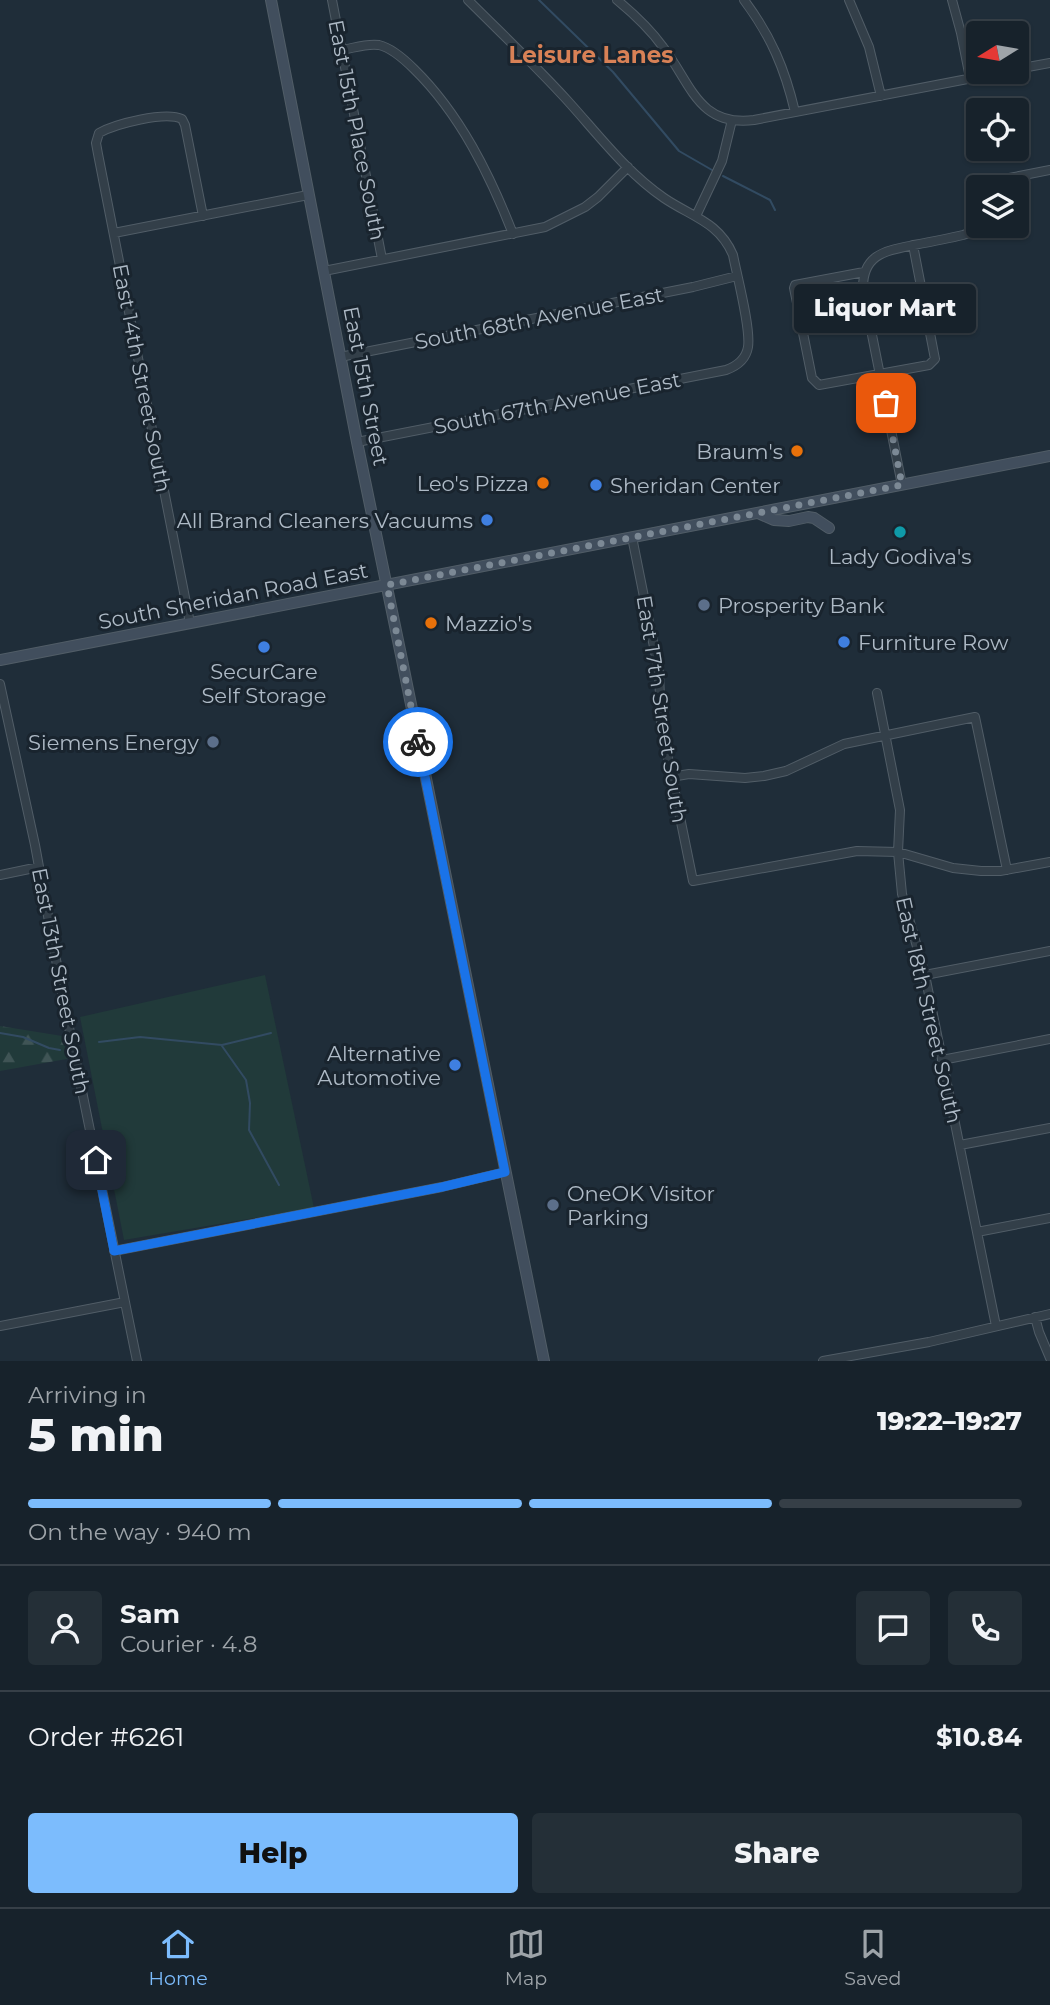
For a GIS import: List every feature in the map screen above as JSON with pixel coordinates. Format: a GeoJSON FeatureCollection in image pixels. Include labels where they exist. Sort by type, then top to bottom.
{"type":"FeatureCollection","features":[{"type":"Feature","properties":{"kind":"main road","name":"East 15th Street"},"geometry":{"type":"LineString","coordinates":[[271,0],[357,442],[544,1361]]}},
{"type":"Feature","properties":{"kind":"main road","name":"South Sheridan Road East"},"geometry":{"type":"LineString","coordinates":[[0,660],[1050,456]]}},
{"type":"Feature","properties":{"kind":"main road"},"geometry":{"type":"LineString","coordinates":[[758,513],[774,520],[814,518],[829,528]]}},
{"type":"Feature","properties":{"kind":"street","name":"East 15th Place South"},"geometry":{"type":"LineString","coordinates":[[332,0],[382,259]]}},
{"type":"Feature","properties":{"kind":"street"},"geometry":{"type":"LineString","coordinates":[[468,0],[564,96],[628,167],[665,198],[710,224],[728,243],[737,276]]}},
{"type":"Feature","properties":{"kind":"street"},"geometry":{"type":"LineString","coordinates":[[617,0],[650,31],[703,107],[732,120],[744,121],[966,79]]}},
{"type":"Feature","properties":{"kind":"street"},"geometry":{"type":"LineString","coordinates":[[744,0],[762,26],[781,62],[795,112]]}},
{"type":"Feature","properties":{"kind":"street"},"geometry":{"type":"LineString","coordinates":[[849,0],[869,47],[881,96]]}},
{"type":"Feature","properties":{"kind":"street"},"geometry":{"type":"LineString","coordinates":[[952,0],[966,58]]}},
{"type":"Feature","properties":{"kind":"street"},"geometry":{"type":"LineString","coordinates":[[342,50],[370,45],[382,46],[406,61],[439,95],[457,121],[501,205],[513,234]]}},
{"type":"Feature","properties":{"kind":"street"},"geometry":{"type":"LineString","coordinates":[[1029,67],[1050,63]]}},
{"type":"Feature","properties":{"kind":"street","name":"East 14th Street South"},"geometry":{"type":"LineString","coordinates":[[190,623],[98,154],[96,143],[99,133],[109,127],[167,115],[182,119],[204,216]]}},
{"type":"Feature","properties":{"kind":"street"},"geometry":{"type":"LineString","coordinates":[[696,216],[722,162],[732,120]]}},
{"type":"Feature","properties":{"kind":"street"},"geometry":{"type":"LineString","coordinates":[[324,271],[545,227],[573,214],[598,197],[628,167]]}},
{"type":"Feature","properties":{"kind":"street"},"geometry":{"type":"LineString","coordinates":[[1024,175],[1050,170]]}},
{"type":"Feature","properties":{"kind":"street"},"geometry":{"type":"LineString","coordinates":[[114,233],[308,195]]}},
{"type":"Feature","properties":{"kind":"street"},"geometry":{"type":"LineString","coordinates":[[902,485],[863,290],[864,271],[870,262],[884,251],[966,234]]}},
{"type":"Feature","properties":{"kind":"street"},"geometry":{"type":"LineString","coordinates":[[864,271],[798,283],[794,288],[812,378],[819,384],[929,365],[935,359],[913,245]]}},
{"type":"Feature","properties":{"kind":"street","name":"South 67th Avenue East"},"geometry":{"type":"LineString","coordinates":[[357,442],[726,370],[741,361],[748,348],[748,333],[737,276]]}},
{"type":"Feature","properties":{"kind":"street","name":"South 68th Avenue East"},"geometry":{"type":"LineString","coordinates":[[340,357],[693,288],[737,276]]}},
{"type":"Feature","properties":{"kind":"street","name":"East 17th Street South"},"geometry":{"type":"LineString","coordinates":[[632,537],[659,672],[661,724],[693,881],[841,852],[898,852]]}},
{"type":"Feature","properties":{"kind":"street","name":"East 13th Street South"},"geometry":{"type":"LineString","coordinates":[[0,684],[137,1361]]}},
{"type":"Feature","properties":{"kind":"street","name":"East 18th Street South"},"geometry":{"type":"LineString","coordinates":[[877,693],[900,810],[898,852],[902,894],[925,975],[996,1326]]}},
{"type":"Feature","properties":{"kind":"street"},"geometry":{"type":"LineString","coordinates":[[671,777],[689,774],[745,778],[765,776],[786,771],[844,744],[975,718],[1007,870]]}},
{"type":"Feature","properties":{"kind":"street"},"geometry":{"type":"LineString","coordinates":[[898,852],[953,868],[981,871],[1007,870],[1050,862]]}},
{"type":"Feature","properties":{"kind":"street"},"geometry":{"type":"LineString","coordinates":[[0,875],[39,867]]}},
{"type":"Feature","properties":{"kind":"street"},"geometry":{"type":"LineString","coordinates":[[925,975],[1050,951]]}},
{"type":"Feature","properties":{"kind":"street"},"geometry":{"type":"LineString","coordinates":[[942,1060],[1050,1039]]}},
{"type":"Feature","properties":{"kind":"street"},"geometry":{"type":"LineString","coordinates":[[960,1145],[1050,1128]]}},
{"type":"Feature","properties":{"kind":"street"},"geometry":{"type":"LineString","coordinates":[[114,1251],[442,1187],[505,1172]]}},
{"type":"Feature","properties":{"kind":"street"},"geometry":{"type":"LineString","coordinates":[[977,1232],[1050,1217]]}},
{"type":"Feature","properties":{"kind":"street"},"geometry":{"type":"LineString","coordinates":[[0,1326],[125,1302]]}},
{"type":"Feature","properties":{"kind":"street"},"geometry":{"type":"LineString","coordinates":[[823,1361],[929,1342],[1050,1314]]}},
{"type":"Feature","properties":{"kind":"street"},"geometry":{"type":"LineString","coordinates":[[1035,1317],[1050,1358]]}},
{"type":"Feature","properties":{"kind":"street"},"geometry":{"type":"LineString","coordinates":[[881,1351],[883,1361]]}},
{"type":"Feature","properties":{"kind":"green space"},"geometry":{"type":"Polygon","coordinates":[[[265,975],[314,1208],[124,1240],[80,1017],[265,975]]]}},
{"type":"Feature","properties":{"kind":"green space"},"geometry":{"type":"Polygon","coordinates":[[[0,1026],[62,1036],[72,1058],[0,1071],[0,1026]]]}},
{"type":"Feature","properties":{"kind":"waterway"},"geometry":{"type":"LineString","coordinates":[[539,0],[613,72],[679,151],[712,170]]}},
{"type":"Feature","properties":{"kind":"waterway"},"geometry":{"type":"LineString","coordinates":[[723,176],[770,200],[775,210]]}},
{"type":"Feature","properties":{"kind":"waterway"},"geometry":{"type":"LineString","coordinates":[[0,1033],[23,1037],[60,1050]]}},
{"type":"Feature","properties":{"kind":"waterway"},"geometry":{"type":"LineString","coordinates":[[99,1042],[140,1037],[222,1045],[271,1033]]}},
{"type":"Feature","properties":{"kind":"waterway"},"geometry":{"type":"LineString","coordinates":[[222,1046],[246,1080],[250,1103],[249,1130],[279,1185]]}},
{"type":"Feature","properties":{"kind":"way so far"},"geometry":{"type":"LineString","coordinates":[[418,742],[387,585],[902,485],[886,403]]}},
{"type":"Feature","properties":{"kind":"place","name":"Liquor Mart"},"geometry":{"type":"Point","coordinates":[886,403]}},
{"type":"Feature","properties":{"kind":"place","name":"Braum's"},"geometry":{"type":"Point","coordinates":[797,451]}},
{"type":"Feature","properties":{"kind":"place","name":"Leo's Pizza"},"geometry":{"type":"Point","coordinates":[543,483]}},
{"type":"Feature","properties":{"kind":"place","name":"Sheridan Center"},"geometry":{"type":"Point","coordinates":[596,485]}},
{"type":"Feature","properties":{"kind":"place","name":"All Brand Cleaners Vacuums"},"geometry":{"type":"Point","coordinates":[487,520]}},
{"type":"Feature","properties":{"kind":"place","name":"Lady Godiva's"},"geometry":{"type":"Point","coordinates":[900,532]}},
{"type":"Feature","properties":{"kind":"place","name":"Prosperity Bank"},"geometry":{"type":"Point","coordinates":[704,605]}},
{"type":"Feature","properties":{"kind":"place","name":"Mazzio's"},"geometry":{"type":"Point","coordinates":[431,623]}},
{"type":"Feature","properties":{"kind":"place","name":"Furniture Row"},"geometry":{"type":"Point","coordinates":[844,642]}},
{"type":"Feature","properties":{"kind":"place","name":"SecurCare Self Storage"},"geometry":{"type":"Point","coordinates":[264,647]}},
{"type":"Feature","properties":{"kind":"place","name":"Siemens Energy"},"geometry":{"type":"Point","coordinates":[213,742]}},
{"type":"Feature","properties":{"kind":"place","name":"Alternative Automotive"},"geometry":{"type":"Point","coordinates":[455,1065]}},
{"type":"Feature","properties":{"kind":"place","name":"OneOK Visitor Parking"},"geometry":{"type":"Point","coordinates":[553,1205]}},
{"type":"Feature","properties":{"kind":"district","name":"Leisure Lanes"},"geometry":{"type":"Point","coordinates":[591,55]}},
{"type":"Feature","properties":{"kind":"route"},"geometry":{"type":"LineString","coordinates":[[96,1160],[114,1251],[442,1187],[505,1172],[418,742]]}}]}
